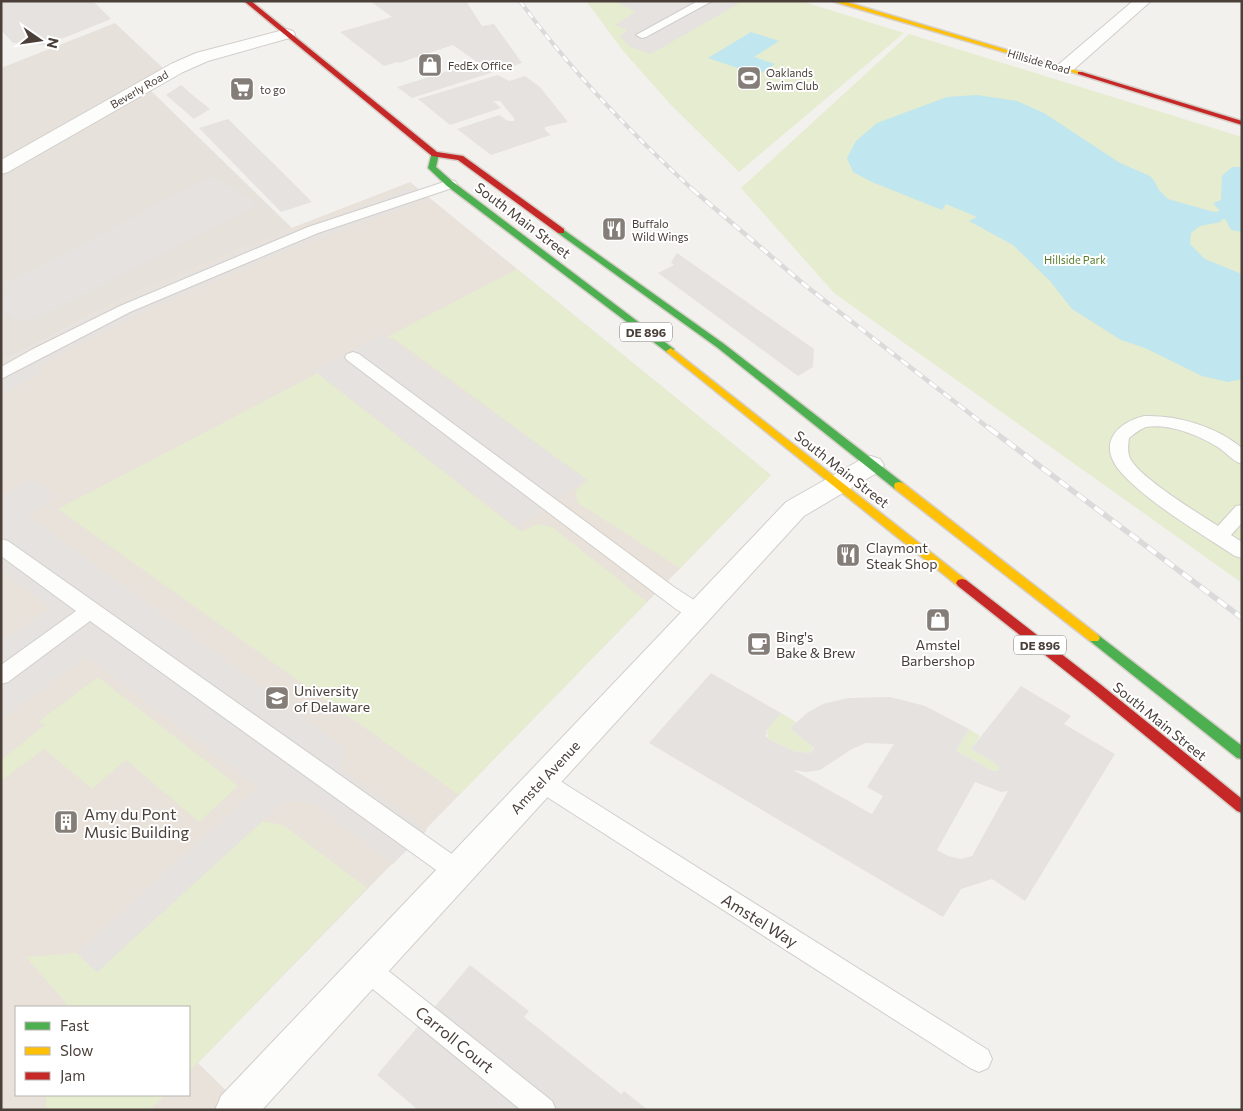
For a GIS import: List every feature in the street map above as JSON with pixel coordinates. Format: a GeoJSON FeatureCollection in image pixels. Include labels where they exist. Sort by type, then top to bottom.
{"type":"FeatureCollection","features":[{"type":"Feature","properties":{"kind":"main road","name":"South Main Street"},"geometry":{"type":"LineString","coordinates":[[247,1],[435,154],[460,158],[720,346],[1242,754]]}},
{"type":"Feature","properties":{"kind":"main road","name":"Hillside Road"},"geometry":{"type":"LineString","coordinates":[[835,1],[1065,68],[1242,123]]}},
{"type":"Feature","properties":{"kind":"main road","name":"South Main Street"},"geometry":{"type":"LineString","coordinates":[[435,154],[432,168],[450,184],[689,365],[837,485],[1096,688],[1242,807]]}},
{"type":"Feature","properties":{"kind":"street"},"geometry":{"type":"LineString","coordinates":[[1065,68],[1142,1]]}},
{"type":"Feature","properties":{"kind":"street","name":"Beverly Road"},"geometry":{"type":"LineString","coordinates":[[1,168],[177,68],[202,57],[287,34]]}},
{"type":"Feature","properties":{"kind":"street","name":"Amstel Avenue"},"geometry":{"type":"LineString","coordinates":[[235,1110],[796,510],[871,464]]}},
{"type":"Feature","properties":{"kind":"lane"},"geometry":{"type":"LineString","coordinates":[[642,35],[707,1]]}},
{"type":"Feature","properties":{"kind":"lane"},"geometry":{"type":"LineString","coordinates":[[1,374],[39,352],[125,309],[314,230],[450,184]]}},
{"type":"Feature","properties":{"kind":"lane"},"geometry":{"type":"LineString","coordinates":[[353,357],[667,592],[698,613]]}},
{"type":"Feature","properties":{"kind":"lane"},"geometry":{"type":"LineString","coordinates":[[1242,458],[1223,442],[1204,433],[1156,421],[1142,422],[1120,435],[1118,448],[1124,463],[1135,476],[1242,551]]}},
{"type":"Feature","properties":{"kind":"lane"},"geometry":{"type":"LineString","coordinates":[[1219,536],[1242,511]]}},
{"type":"Feature","properties":{"kind":"lane"},"geometry":{"type":"LineString","coordinates":[[1,546],[90,612],[458,872]]}},
{"type":"Feature","properties":{"kind":"lane"},"geometry":{"type":"LineString","coordinates":[[1,676],[90,612]]}},
{"type":"Feature","properties":{"kind":"lane","name":"Amstel Way"},"geometry":{"type":"LineString","coordinates":[[541,781],[979,1060]]}},
{"type":"Feature","properties":{"kind":"lane","name":"Carroll Court"},"geometry":{"type":"LineString","coordinates":[[367,969],[543,1110]]}},
{"type":"Feature","properties":{"kind":"shaded area"},"geometry":{"type":"Polygon","coordinates":[[[1,1],[93,1],[111,19],[46,45],[13,43],[1,30],[1,1]]]}},
{"type":"Feature","properties":{"kind":"shaded area"},"geometry":{"type":"Polygon","coordinates":[[[370,1],[466,1],[482,26],[494,24],[522,63],[412,98],[397,87],[477,62],[453,45],[384,66],[340,32],[392,17],[370,1]]]}},
{"type":"Feature","properties":{"kind":"shaded area"},"geometry":{"type":"Polygon","coordinates":[[[615,1],[733,1],[738,4],[651,54],[630,47],[620,36],[628,30],[615,25],[635,12],[615,1]]]}},
{"type":"Feature","properties":{"kind":"shaded area"},"geometry":{"type":"Polygon","coordinates":[[[115,23],[165,70],[142,82],[292,228],[130,295],[1,362],[1,68],[115,23]]]}},
{"type":"Feature","properties":{"kind":"shaded area"},"geometry":{"type":"Polygon","coordinates":[[[498,75],[509,81],[525,76],[540,87],[568,122],[545,127],[545,130],[551,135],[491,155],[457,129],[499,115],[508,121],[514,121],[514,118],[500,101],[493,101],[501,108],[450,125],[418,99],[498,75]]]}},
{"type":"Feature","properties":{"kind":"shaded area"},"geometry":{"type":"Polygon","coordinates":[[[181,85],[210,109],[194,119],[166,95],[181,85]]]}},
{"type":"Feature","properties":{"kind":"shaded area"},"geometry":{"type":"Polygon","coordinates":[[[228,119],[312,202],[281,212],[199,128],[228,119]]]}},
{"type":"Feature","properties":{"kind":"shaded area"},"geometry":{"type":"Polygon","coordinates":[[[211,176],[258,204],[44,314],[17,323],[11,315],[5,313],[1,315],[1,298],[9,295],[1,285],[39,267],[211,176]]]}},
{"type":"Feature","properties":{"kind":"shaded area","name":"University of Delaware"},"geometry":{"type":"Polygon","coordinates":[[[410,182],[771,475],[198,1063],[246,1110],[1,1110],[1,362],[130,295],[240,248],[410,182]]]}},
{"type":"Feature","properties":{"kind":"shaded area"},"geometry":{"type":"Polygon","coordinates":[[[411,188],[426,200],[297,246],[145,311],[41,364],[38,366],[41,372],[6,393],[1,391],[1,363],[89,317],[243,250],[411,188]]]}},
{"type":"Feature","properties":{"kind":"shaded area"},"geometry":{"type":"Polygon","coordinates":[[[677,253],[814,349],[813,367],[798,376],[658,273],[674,265],[671,262],[677,253]]]}},
{"type":"Feature","properties":{"kind":"shaded area"},"geometry":{"type":"Polygon","coordinates":[[[382,334],[587,480],[517,527],[314,370],[382,334]]]}},
{"type":"Feature","properties":{"kind":"shaded area"},"geometry":{"type":"Polygon","coordinates":[[[30,479],[55,496],[27,515],[345,748],[340,759],[342,770],[427,830],[393,864],[315,804],[295,801],[279,805],[97,972],[77,953],[259,787],[86,656],[1,720],[1,642],[50,608],[1,570],[1,495],[4,496],[30,479]]]}},
{"type":"Feature","properties":{"kind":"shaded area"},"geometry":{"type":"Polygon","coordinates":[[[711,673],[781,713],[767,730],[766,736],[793,751],[810,753],[814,748],[790,728],[807,713],[823,704],[848,698],[890,697],[925,706],[969,729],[956,751],[993,771],[998,771],[997,764],[971,749],[1021,686],[1071,716],[1064,724],[1115,754],[1025,901],[992,879],[961,889],[943,917],[649,743],[711,673]],[[866,743],[852,749],[820,770],[806,772],[793,770],[872,814],[883,796],[867,787],[894,744],[866,743]],[[975,782],[937,850],[948,856],[961,859],[972,856],[1008,791],[1001,792],[975,782]]]}},
{"type":"Feature","properties":{"kind":"shaded area"},"geometry":{"type":"Polygon","coordinates":[[[470,965],[529,1011],[524,1017],[621,1094],[624,1091],[648,1110],[418,1110],[377,1075],[470,965]]]}},
{"type":"Feature","properties":{"kind":"green space","name":"Oaklands Swim Club"},"geometry":{"type":"Polygon","coordinates":[[[586,1],[801,1],[904,33],[739,172],[671,105],[624,52],[586,1]]]}},
{"type":"Feature","properties":{"kind":"green space","name":"Hillside Park"},"geometry":{"type":"Polygon","coordinates":[[[909,34],[1242,137],[1242,583],[834,293],[741,188],[909,34]]]}},
{"type":"Feature","properties":{"kind":"green space"},"geometry":{"type":"Polygon","coordinates":[[[517,269],[771,475],[680,568],[578,503],[575,492],[587,480],[392,337],[318,374],[517,529],[523,531],[538,524],[552,527],[647,602],[459,795],[58,509],[517,269]]]}},
{"type":"Feature","properties":{"kind":"green space"},"geometry":{"type":"Polygon","coordinates":[[[98,677],[238,786],[199,822],[126,760],[92,789],[44,749],[1,781],[1,760],[45,725],[38,722],[98,677]]]}},
{"type":"Feature","properties":{"kind":"green space"},"geometry":{"type":"Polygon","coordinates":[[[781,713],[796,722],[790,728],[813,747],[810,753],[793,751],[769,739],[769,728],[781,713]]]}},
{"type":"Feature","properties":{"kind":"green space"},"geometry":{"type":"Polygon","coordinates":[[[969,729],[980,736],[971,749],[997,764],[998,771],[993,771],[956,751],[969,729]]]}},
{"type":"Feature","properties":{"kind":"green space"},"geometry":{"type":"Polygon","coordinates":[[[263,821],[283,825],[367,888],[190,1071],[190,1006],[65,1006],[66,1003],[26,957],[77,953],[97,972],[263,821]]]}},
{"type":"Feature","properties":{"kind":"green space"},"geometry":{"type":"Polygon","coordinates":[[[46,1096],[164,1096],[150,1110],[46,1110],[46,1096]]]}},
{"type":"Feature","properties":{"kind":"water"},"geometry":{"type":"Polygon","coordinates":[[[751,32],[779,41],[754,57],[775,64],[758,75],[708,58],[751,32]]]}},
{"type":"Feature","properties":{"kind":"water"},"geometry":{"type":"Polygon","coordinates":[[[977,95],[1017,101],[1044,113],[1120,163],[1150,176],[1159,190],[1168,199],[1214,212],[1220,211],[1213,203],[1221,200],[1222,176],[1232,167],[1242,167],[1242,232],[1231,230],[1225,219],[1222,219],[1221,222],[1200,226],[1191,233],[1190,244],[1205,259],[1242,274],[1242,379],[1228,382],[1202,376],[1145,348],[1121,340],[1072,309],[1050,281],[1013,245],[969,221],[977,217],[946,204],[942,210],[872,182],[853,172],[847,158],[856,141],[877,123],[947,97],[977,95]]]}},
{"type":"Feature","properties":{"kind":"railway"},"geometry":{"type":"LineString","coordinates":[[520,1],[580,76],[647,146],[693,190]]}},
{"type":"Feature","properties":{"kind":"railway"},"geometry":{"type":"LineString","coordinates":[[692,189],[806,286],[991,430]]}},
{"type":"Feature","properties":{"kind":"railway"},"geometry":{"type":"LineString","coordinates":[[989,428],[1242,618]]}},
{"type":"Feature","properties":{"kind":"traffic: fast"},"geometry":{"type":"LineString","coordinates":[[435,154],[432,168],[450,184],[671,351]]}},
{"type":"Feature","properties":{"kind":"traffic: fast"},"geometry":{"type":"LineString","coordinates":[[561,231],[721,346],[899,486]]}},
{"type":"Feature","properties":{"kind":"traffic: fast"},"geometry":{"type":"LineString","coordinates":[[1094,638],[1242,754]]}},
{"type":"Feature","properties":{"kind":"traffic: slow"},"geometry":{"type":"LineString","coordinates":[[835,1],[1080,73]]}},
{"type":"Feature","properties":{"kind":"traffic: slow"},"geometry":{"type":"LineString","coordinates":[[671,351],[962,583]]}},
{"type":"Feature","properties":{"kind":"traffic: slow"},"geometry":{"type":"LineString","coordinates":[[899,486],[1094,638]]}},
{"type":"Feature","properties":{"kind":"traffic: jam"},"geometry":{"type":"LineString","coordinates":[[247,1],[435,154],[460,158],[561,231]]}},
{"type":"Feature","properties":{"kind":"traffic: jam"},"geometry":{"type":"LineString","coordinates":[[1080,73],[1242,123]]}},
{"type":"Feature","properties":{"kind":"traffic: jam"},"geometry":{"type":"LineString","coordinates":[[962,583],[1096,688],[1242,807]]}},
{"type":"Feature","properties":{"kind":"place","name":"FedEx Office"},"geometry":{"type":"Point","coordinates":[430,65]}},
{"type":"Feature","properties":{"kind":"place","name":"Oaklands Swim Club"},"geometry":{"type":"Point","coordinates":[749,78]}},
{"type":"Feature","properties":{"kind":"place","name":"to go"},"geometry":{"type":"Point","coordinates":[242,89]}},
{"type":"Feature","properties":{"kind":"place","name":"Buffalo Wild Wings"},"geometry":{"type":"Point","coordinates":[614,229]}},
{"type":"Feature","properties":{"kind":"place","name":"Claymont Steak Shop"},"geometry":{"type":"Point","coordinates":[848,555]}},
{"type":"Feature","properties":{"kind":"place","name":"Amstel Barbershop"},"geometry":{"type":"Point","coordinates":[938,620]}},
{"type":"Feature","properties":{"kind":"place","name":"Bing's Bake & Brew"},"geometry":{"type":"Point","coordinates":[759,644]}},
{"type":"Feature","properties":{"kind":"place","name":"University of Delaware"},"geometry":{"type":"Point","coordinates":[277,698]}},
{"type":"Feature","properties":{"kind":"place","name":"Amy du Pont Music Building"},"geometry":{"type":"Point","coordinates":[66,822]}}]}
